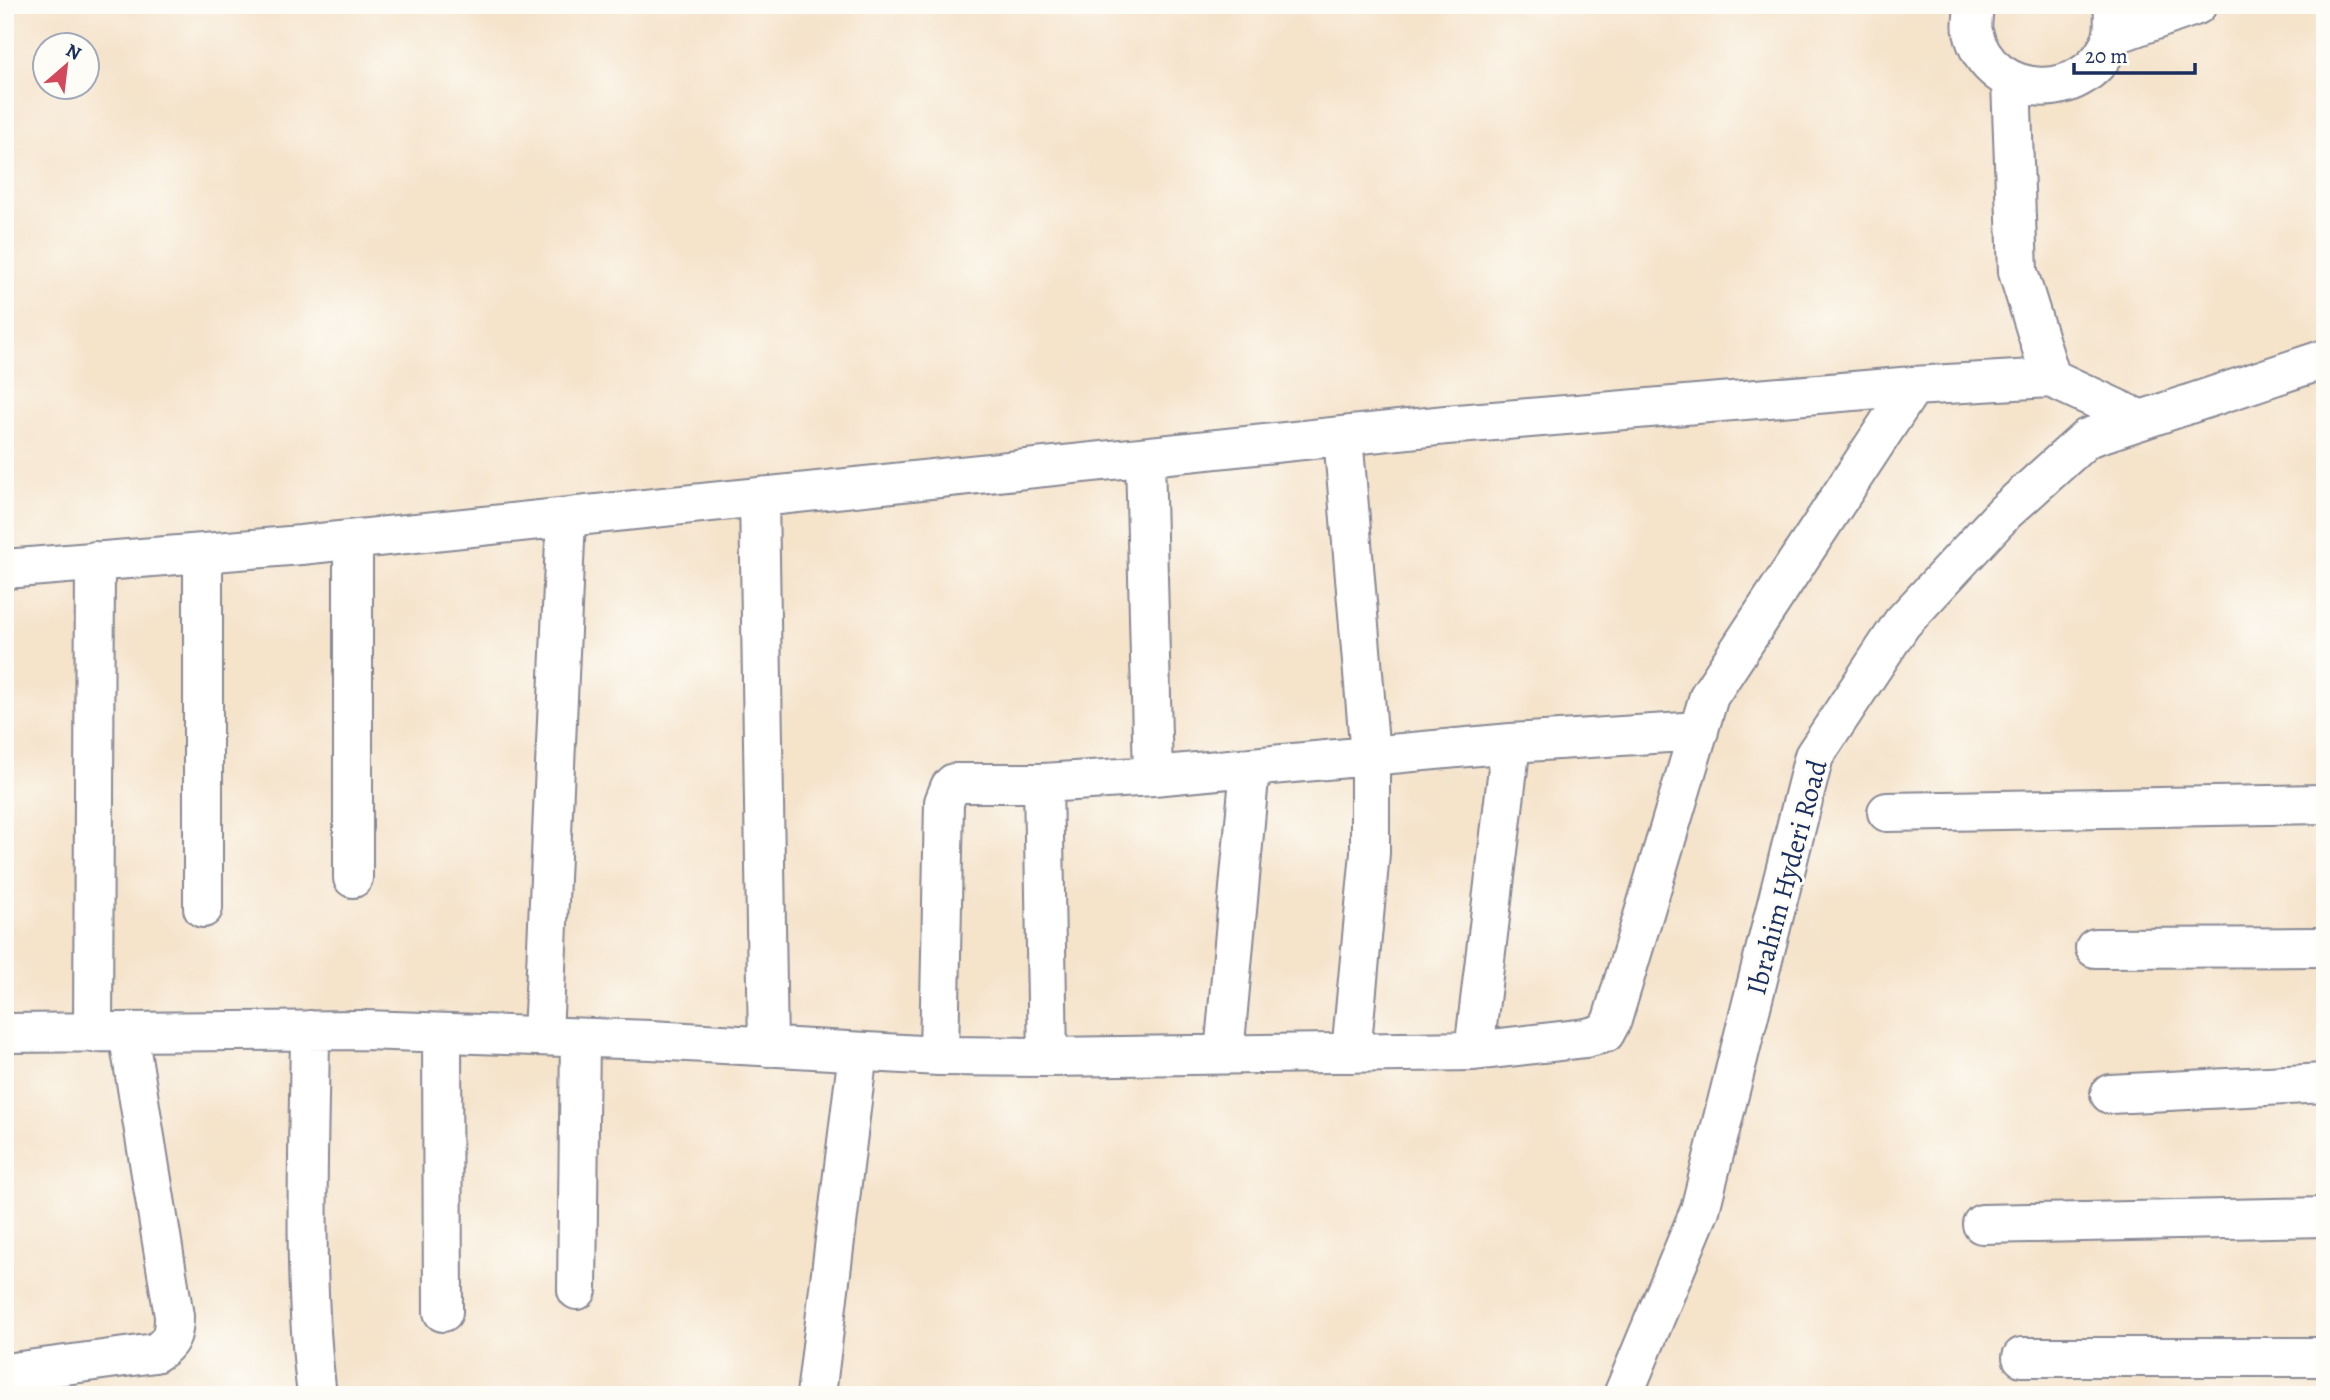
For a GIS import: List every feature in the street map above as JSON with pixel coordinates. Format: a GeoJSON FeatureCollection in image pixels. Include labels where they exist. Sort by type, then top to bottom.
{"type":"FeatureCollection","features":[{"type":"Feature","properties":{"kind":"street"},"geometry":{"type":"LineString","coordinates":[[1974,5],[1973,31],[1987,60],[2011,81],[2042,88],[2073,82],[2099,63],[2113,20],[2197,5]]}},
{"type":"Feature","properties":{"kind":"street"},"geometry":{"type":"LineString","coordinates":[[2011,81],[2018,272],[2051,378]]}},
{"type":"Feature","properties":{"kind":"street","name":"Ibrahim Hyderi Road"},"geometry":{"type":"LineString","coordinates":[[1623,1395],[1700,1210],[1814,756],[1902,623],[2005,512],[2087,438],[2325,359]]}},
{"type":"Feature","properties":{"kind":"street"},"geometry":{"type":"LineString","coordinates":[[5,569],[353,540],[1446,425],[1913,386],[2051,378],[2141,420]]}},
{"type":"Feature","properties":{"kind":"street"},"geometry":{"type":"LineString","coordinates":[[5,1032],[442,1032],[939,1056],[1048,1057],[1475,1051],[1586,1038],[1605,1033],[1612,1020],[1709,696],[1913,386]]}},
{"type":"Feature","properties":{"kind":"street"},"geometry":{"type":"LineString","coordinates":[[1343,436],[1370,756],[1370,853],[1350,1053]]}},
{"type":"Feature","properties":{"kind":"street"},"geometry":{"type":"LineString","coordinates":[[1145,457],[1153,776]]}},
{"type":"Feature","properties":{"kind":"street"},"geometry":{"type":"LineString","coordinates":[[759,497],[768,1047]]}},
{"type":"Feature","properties":{"kind":"street"},"geometry":{"type":"LineString","coordinates":[[566,518],[562,1037],[577,1290]]}},
{"type":"Feature","properties":{"kind":"street"},"geometry":{"type":"LineString","coordinates":[[353,540],[353,878]]}},
{"type":"Feature","properties":{"kind":"street"},"geometry":{"type":"LineString","coordinates":[[203,553],[203,908]]}},
{"type":"Feature","properties":{"kind":"street"},"geometry":{"type":"LineString","coordinates":[[5,1373],[155,1353],[169,1344],[174,1332],[174,1316],[110,1033],[95,561]]}},
{"type":"Feature","properties":{"kind":"street"},"geometry":{"type":"LineString","coordinates":[[939,1056],[944,802],[950,787],[961,782],[1044,783],[1153,776],[1511,743],[1699,730]]}},
{"type":"Feature","properties":{"kind":"street"},"geometry":{"type":"LineString","coordinates":[[1475,1051],[1511,743]]}},
{"type":"Feature","properties":{"kind":"street"},"geometry":{"type":"LineString","coordinates":[[1224,1054],[1250,767]]}},
{"type":"Feature","properties":{"kind":"street"},"geometry":{"type":"LineString","coordinates":[[1044,783],[1048,1057]]}},
{"type":"Feature","properties":{"kind":"street"},"geometry":{"type":"LineString","coordinates":[[1886,812],[2325,804]]}},
{"type":"Feature","properties":{"kind":"street"},"geometry":{"type":"LineString","coordinates":[[2095,948],[2325,947]]}},
{"type":"Feature","properties":{"kind":"street"},"geometry":{"type":"LineString","coordinates":[[310,1030],[309,1274],[312,1355],[317,1395]]}},
{"type":"Feature","properties":{"kind":"street"},"geometry":{"type":"LineString","coordinates":[[442,1032],[443,1312]]}},
{"type":"Feature","properties":{"kind":"street"},"geometry":{"type":"LineString","coordinates":[[816,1395],[858,1052]]}},
{"type":"Feature","properties":{"kind":"street"},"geometry":{"type":"LineString","coordinates":[[2110,1094],[2325,1083]]}},
{"type":"Feature","properties":{"kind":"street"},"geometry":{"type":"LineString","coordinates":[[1982,1224],[2325,1217]]}},
{"type":"Feature","properties":{"kind":"street"},"geometry":{"type":"LineString","coordinates":[[2022,1357],[2325,1357]]}}]}
